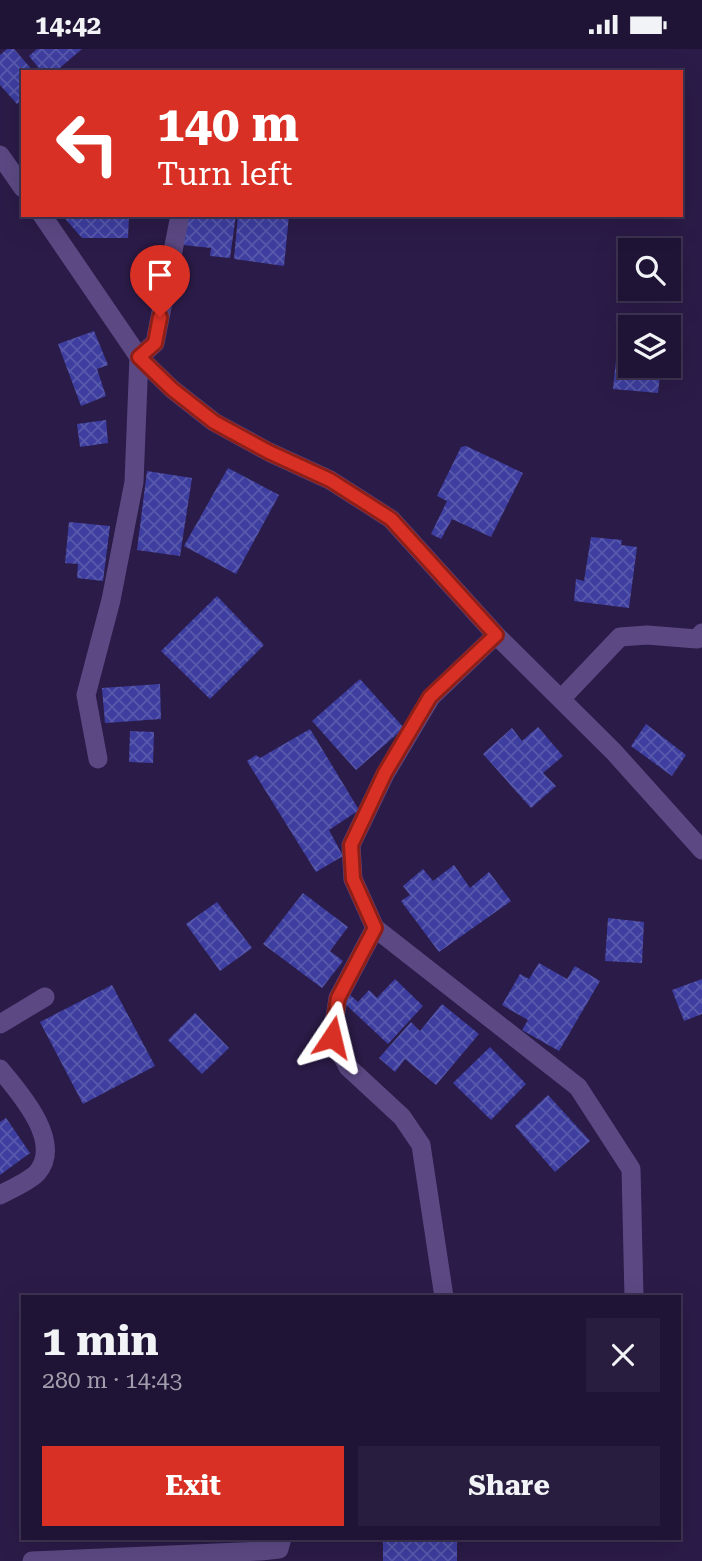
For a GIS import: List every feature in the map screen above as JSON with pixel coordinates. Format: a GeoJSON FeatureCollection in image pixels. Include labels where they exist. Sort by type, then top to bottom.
{"type":"FeatureCollection","features":[{"type":"Feature","properties":{"kind":"street"},"geometry":{"type":"LineString","coordinates":[[0,155],[21,185]]}},
{"type":"Feature","properties":{"kind":"street"},"geometry":{"type":"LineString","coordinates":[[43,217],[139,357],[172,389],[214,422],[269,452],[330,480],[391,519],[496,635],[614,752],[702,850]]}},
{"type":"Feature","properties":{"kind":"street"},"geometry":{"type":"LineString","coordinates":[[99,759],[86,695],[111,600],[134,482],[139,357],[155,343],[180,217]]}},
{"type":"Feature","properties":{"kind":"street"},"geometry":{"type":"LineString","coordinates":[[561,699],[620,637],[647,635],[697,639],[702,633]]}},
{"type":"Feature","properties":{"kind":"street"},"geometry":{"type":"LineString","coordinates":[[496,635],[430,697],[385,773],[351,845],[353,879],[375,928],[578,1087],[631,1169],[634,1295]]}},
{"type":"Feature","properties":{"kind":"street"},"geometry":{"type":"LineString","coordinates":[[375,928],[338,998],[332,1037],[348,1067],[402,1118],[421,1145],[444,1295]]}},
{"type":"Feature","properties":{"kind":"street"},"geometry":{"type":"LineString","coordinates":[[0,1024],[45,997]]}},
{"type":"Feature","properties":{"kind":"street"},"geometry":{"type":"LineString","coordinates":[[0,1069],[31,1109],[43,1132],[45,1159],[36,1173],[0,1195]]}},
{"type":"Feature","properties":{"kind":"street"},"geometry":{"type":"LineString","coordinates":[[32,1561],[261,1551],[279,1549],[281,1540]]}},
{"type":"Feature","properties":{"kind":"building"},"geometry":{"type":"Polygon","coordinates":[[[7,49],[14,49],[32,70],[21,70],[21,101],[17,104],[0,85],[0,55],[7,49]]]}},
{"type":"Feature","properties":{"kind":"building"},"geometry":{"type":"Polygon","coordinates":[[[37,49],[82,49],[57,70],[40,70],[29,56],[37,49]]]}},
{"type":"Feature","properties":{"kind":"building"},"geometry":{"type":"Polygon","coordinates":[[[64,217],[129,217],[128,238],[82,238],[64,217]]]}},
{"type":"Feature","properties":{"kind":"building"},"geometry":{"type":"Polygon","coordinates":[[[188,217],[236,217],[230,258],[210,256],[211,248],[183,245],[188,217]]]}},
{"type":"Feature","properties":{"kind":"building"},"geometry":{"type":"Polygon","coordinates":[[[238,217],[289,217],[284,266],[234,259],[238,217]]]}},
{"type":"Feature","properties":{"kind":"building"},"geometry":{"type":"Polygon","coordinates":[[[94,331],[108,365],[97,369],[106,396],[81,406],[58,344],[94,331]]]}},
{"type":"Feature","properties":{"kind":"building"},"geometry":{"type":"Polygon","coordinates":[[[617,351],[618,378],[660,378],[658,393],[613,389],[617,351]]]}},
{"type":"Feature","properties":{"kind":"building"},"geometry":{"type":"Polygon","coordinates":[[[106,420],[108,443],[80,447],[77,424],[106,420]]]}},
{"type":"Feature","properties":{"kind":"building"},"geometry":{"type":"Polygon","coordinates":[[[466,446],[523,473],[491,537],[452,519],[441,539],[431,534],[447,501],[437,496],[461,447],[466,446]]]}},
{"type":"Feature","properties":{"kind":"building"},"geometry":{"type":"Polygon","coordinates":[[[228,468],[279,495],[236,574],[184,546],[228,468]]]}},
{"type":"Feature","properties":{"kind":"building"},"geometry":{"type":"Polygon","coordinates":[[[147,471],[192,478],[180,556],[137,550],[147,471]]]}},
{"type":"Feature","properties":{"kind":"building"},"geometry":{"type":"Polygon","coordinates":[[[69,522],[110,526],[103,581],[77,578],[78,564],[65,563],[69,522]]]}},
{"type":"Feature","properties":{"kind":"building"},"geometry":{"type":"Polygon","coordinates":[[[591,537],[622,540],[621,545],[637,547],[629,608],[574,601],[576,579],[584,581],[591,537]]]}},
{"type":"Feature","properties":{"kind":"building"},"geometry":{"type":"Polygon","coordinates":[[[217,596],[264,645],[210,699],[161,651],[217,596]]]}},
{"type":"Feature","properties":{"kind":"building"},"geometry":{"type":"Polygon","coordinates":[[[360,679],[404,728],[356,770],[312,721],[360,679]]]}},
{"type":"Feature","properties":{"kind":"building"},"geometry":{"type":"Polygon","coordinates":[[[160,684],[161,719],[105,723],[102,688],[160,684]]]}},
{"type":"Feature","properties":{"kind":"building"},"geometry":{"type":"Polygon","coordinates":[[[646,724],[686,755],[672,776],[631,746],[646,724]]]}},
{"type":"Feature","properties":{"kind":"building"},"geometry":{"type":"Polygon","coordinates":[[[538,727],[563,756],[543,773],[556,786],[531,808],[483,754],[512,728],[522,741],[538,727]]]}},
{"type":"Feature","properties":{"kind":"building"},"geometry":{"type":"Polygon","coordinates":[[[310,729],[359,810],[329,830],[343,856],[316,872],[247,761],[256,755],[260,758],[310,729]]]}},
{"type":"Feature","properties":{"kind":"building"},"geometry":{"type":"Polygon","coordinates":[[[130,731],[154,732],[153,763],[129,762],[130,731]]]}},
{"type":"Feature","properties":{"kind":"building"},"geometry":{"type":"Polygon","coordinates":[[[454,865],[470,888],[489,872],[511,901],[439,952],[401,901],[410,895],[403,886],[423,869],[433,881],[454,865]]]}},
{"type":"Feature","properties":{"kind":"building"},"geometry":{"type":"Polygon","coordinates":[[[303,893],[348,927],[330,951],[343,961],[322,988],[263,944],[303,893]]]}},
{"type":"Feature","properties":{"kind":"building"},"geometry":{"type":"Polygon","coordinates":[[[217,902],[252,948],[220,971],[186,924],[217,902]]]}},
{"type":"Feature","properties":{"kind":"building"},"geometry":{"type":"Polygon","coordinates":[[[608,918],[644,922],[642,963],[605,961],[608,918]]]}},
{"type":"Feature","properties":{"kind":"building"},"geometry":{"type":"Polygon","coordinates":[[[539,963],[567,979],[575,966],[600,981],[559,1051],[522,1030],[528,1020],[502,1005],[520,974],[529,979],[539,963]]]}},
{"type":"Feature","properties":{"kind":"building"},"geometry":{"type":"Polygon","coordinates":[[[395,979],[423,1006],[388,1044],[342,1001],[350,995],[358,1002],[369,990],[377,998],[395,979]]]}},
{"type":"Feature","properties":{"kind":"building"},"geometry":{"type":"Polygon","coordinates":[[[702,979],[702,1014],[684,1021],[672,990],[702,979]]]}},
{"type":"Feature","properties":{"kind":"building"},"geometry":{"type":"Polygon","coordinates":[[[112,985],[155,1066],[83,1104],[40,1022],[112,985]]]}},
{"type":"Feature","properties":{"kind":"building"},"geometry":{"type":"Polygon","coordinates":[[[442,1004],[479,1034],[436,1085],[405,1059],[395,1072],[379,1058],[411,1022],[420,1031],[442,1004]]]}},
{"type":"Feature","properties":{"kind":"building"},"geometry":{"type":"Polygon","coordinates":[[[195,1013],[229,1048],[202,1074],[168,1040],[195,1013]]]}},
{"type":"Feature","properties":{"kind":"building"},"geometry":{"type":"Polygon","coordinates":[[[490,1047],[526,1084],[491,1120],[453,1083],[490,1047]]]}},
{"type":"Feature","properties":{"kind":"building"},"geometry":{"type":"Polygon","coordinates":[[[548,1095],[590,1141],[555,1172],[515,1126],[548,1095]]]}},
{"type":"Feature","properties":{"kind":"building"},"geometry":{"type":"Polygon","coordinates":[[[6,1118],[30,1153],[0,1175],[0,1122],[6,1118]]]}},
{"type":"Feature","properties":{"kind":"building"},"geometry":{"type":"Polygon","coordinates":[[[383,1540],[457,1540],[457,1561],[383,1561],[383,1540]]]}},
{"type":"Feature","properties":{"kind":"route"},"geometry":{"type":"LineString","coordinates":[[160,317],[155,343],[139,357],[172,389],[214,422],[269,452],[330,480],[391,519],[496,635],[430,697],[385,773],[351,845],[353,879],[375,928],[338,998],[332,1037]]}}]}
